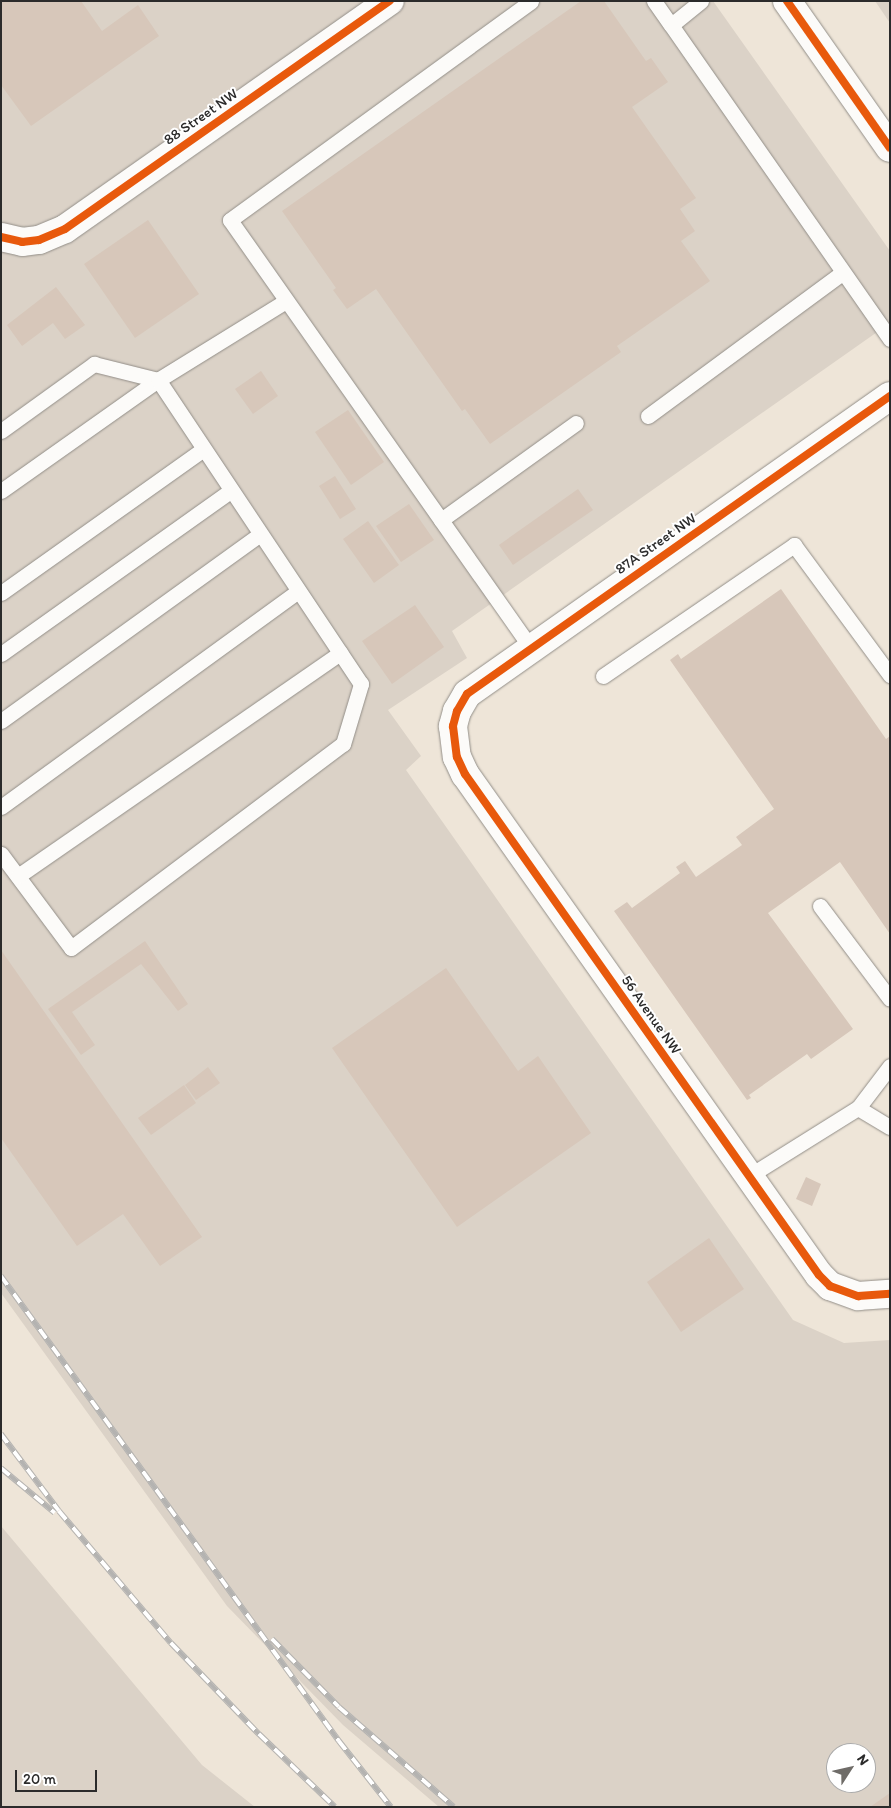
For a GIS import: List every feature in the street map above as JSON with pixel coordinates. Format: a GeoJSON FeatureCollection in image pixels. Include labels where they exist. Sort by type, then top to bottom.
{"type":"FeatureCollection","features":[{"type":"Feature","properties":{"kind":"street","name":"88 Street NW"},"geometry":{"type":"LineString","coordinates":[[12,239],[53,236],[66,228],[390,1]]}},
{"type":"Feature","properties":{"kind":"street"},"geometry":{"type":"LineString","coordinates":[[787,1],[890,148]]}},
{"type":"Feature","properties":{"kind":"street","name":"87A Street NW"},"geometry":{"type":"LineString","coordinates":[[453,726],[457,710],[467,694],[890,396]]}},
{"type":"Feature","properties":{"kind":"street","name":"56 Avenue NW"},"geometry":{"type":"LineString","coordinates":[[453,726],[453,742],[465,774],[820,1275],[830,1286],[858,1296],[890,1294]]}},
{"type":"Feature","properties":{"kind":"lane"},"geometry":{"type":"LineString","coordinates":[[531,1],[230,220],[531,648]]}},
{"type":"Feature","properties":{"kind":"lane"},"geometry":{"type":"LineString","coordinates":[[654,1],[890,339]]}},
{"type":"Feature","properties":{"kind":"lane"},"geometry":{"type":"LineString","coordinates":[[671,25],[701,1]]}},
{"type":"Feature","properties":{"kind":"lane"},"geometry":{"type":"LineString","coordinates":[[648,416],[843,272]]}},
{"type":"Feature","properties":{"kind":"lane"},"geometry":{"type":"LineString","coordinates":[[1,491],[158,380],[286,301]]}},
{"type":"Feature","properties":{"kind":"lane"},"geometry":{"type":"LineString","coordinates":[[1,431],[94,364],[158,380],[202,450],[361,684],[344,744],[71,948],[1,854]]}},
{"type":"Feature","properties":{"kind":"lane"},"geometry":{"type":"LineString","coordinates":[[441,520],[576,423]]}},
{"type":"Feature","properties":{"kind":"lane"},"geometry":{"type":"LineString","coordinates":[[1,593],[202,450]]}},
{"type":"Feature","properties":{"kind":"lane"},"geometry":{"type":"LineString","coordinates":[[1,654],[230,491]]}},
{"type":"Feature","properties":{"kind":"lane"},"geometry":{"type":"LineString","coordinates":[[1,721],[259,535]]}},
{"type":"Feature","properties":{"kind":"lane"},"geometry":{"type":"LineString","coordinates":[[603,676],[794,545],[890,676]]}},
{"type":"Feature","properties":{"kind":"lane"},"geometry":{"type":"LineString","coordinates":[[1,806],[298,591]]}},
{"type":"Feature","properties":{"kind":"lane"},"geometry":{"type":"LineString","coordinates":[[18,876],[340,653]]}},
{"type":"Feature","properties":{"kind":"lane"},"geometry":{"type":"LineString","coordinates":[[820,906],[890,999]]}},
{"type":"Feature","properties":{"kind":"lane"},"geometry":{"type":"LineString","coordinates":[[749,1176],[858,1108],[890,1066]]}},
{"type":"Feature","properties":{"kind":"lane"},"geometry":{"type":"LineString","coordinates":[[858,1108],[890,1127]]}},
{"type":"Feature","properties":{"kind":"shaded area"},"geometry":{"type":"Polygon","coordinates":[[[1,1],[713,1],[890,251],[890,323],[452,631],[467,658],[388,710],[421,756],[406,770],[793,1320],[844,1343],[890,1340],[890,1807],[439,1807],[343,1725],[227,1606],[1,1293],[1,1]]]}},
{"type":"Feature","properties":{"kind":"shaded area"},"geometry":{"type":"Polygon","coordinates":[[[875,1],[890,1],[890,23],[875,1]]]}},
{"type":"Feature","properties":{"kind":"shaded area"},"geometry":{"type":"Polygon","coordinates":[[[1,1526],[202,1765],[255,1807],[1,1807],[1,1526]]]}},
{"type":"Feature","properties":{"kind":"building"},"geometry":{"type":"Polygon","coordinates":[[[1,1],[81,1],[102,31],[138,5],[159,36],[31,126],[1,85],[1,1]]]}},
{"type":"Feature","properties":{"kind":"building"},"geometry":{"type":"Polygon","coordinates":[[[581,1],[604,1],[646,61],[651,58],[668,82],[632,107],[696,198],[680,209],[695,231],[681,241],[710,281],[617,346],[621,352],[490,444],[465,409],[462,411],[376,289],[347,309],[333,290],[336,288],[282,211],[581,1]]]}},
{"type":"Feature","properties":{"kind":"building"},"geometry":{"type":"Polygon","coordinates":[[[148,220],[199,294],[135,338],[84,264],[148,220]]]}},
{"type":"Feature","properties":{"kind":"building"},"geometry":{"type":"Polygon","coordinates":[[[56,287],[85,325],[65,339],[53,323],[22,346],[7,325],[56,287]]]}},
{"type":"Feature","properties":{"kind":"building"},"geometry":{"type":"Polygon","coordinates":[[[261,371],[278,396],[253,414],[235,389],[261,371]]]}},
{"type":"Feature","properties":{"kind":"building"},"geometry":{"type":"Polygon","coordinates":[[[348,410],[384,462],[351,485],[315,432],[348,410]]]}},
{"type":"Feature","properties":{"kind":"building"},"geometry":{"type":"Polygon","coordinates":[[[335,476],[356,509],[340,519],[319,486],[335,476]]]}},
{"type":"Feature","properties":{"kind":"building"},"geometry":{"type":"Polygon","coordinates":[[[578,489],[593,510],[513,565],[499,545],[578,489]]]}},
{"type":"Feature","properties":{"kind":"building"},"geometry":{"type":"Polygon","coordinates":[[[409,504],[434,540],[401,562],[376,526],[409,504]]]}},
{"type":"Feature","properties":{"kind":"building"},"geometry":{"type":"Polygon","coordinates":[[[368,521],[399,565],[374,583],[343,539],[368,521]]]}},
{"type":"Feature","properties":{"kind":"building"},"geometry":{"type":"Polygon","coordinates":[[[781,589],[886,739],[890,736],[890,934],[840,862],[768,913],[853,1029],[811,1059],[807,1054],[749,1095],[751,1098],[747,1100],[614,911],[627,902],[632,908],[680,873],[676,867],[685,861],[696,877],[742,845],[736,837],[774,809],[670,660],[678,654],[681,659],[781,589]]]}},
{"type":"Feature","properties":{"kind":"building"},"geometry":{"type":"Polygon","coordinates":[[[415,605],[444,647],[392,684],[362,641],[415,605]]]}},
{"type":"Feature","properties":{"kind":"building"},"geometry":{"type":"Polygon","coordinates":[[[145,941],[188,1004],[178,1011],[141,964],[72,1012],[95,1045],[81,1055],[48,1009],[145,941]]]}},
{"type":"Feature","properties":{"kind":"building"},"geometry":{"type":"Polygon","coordinates":[[[1,950],[202,1237],[160,1266],[123,1214],[77,1246],[1,1138],[1,950]]]}},
{"type":"Feature","properties":{"kind":"building"},"geometry":{"type":"Polygon","coordinates":[[[446,968],[518,1071],[538,1056],[591,1133],[457,1227],[332,1048],[446,968]]]}},
{"type":"Feature","properties":{"kind":"building"},"geometry":{"type":"Polygon","coordinates":[[[208,1067],[220,1083],[196,1100],[185,1085],[208,1067]]]}},
{"type":"Feature","properties":{"kind":"building"},"geometry":{"type":"Polygon","coordinates":[[[184,1085],[196,1103],[151,1135],[138,1118],[184,1085]]]}},
{"type":"Feature","properties":{"kind":"building"},"geometry":{"type":"Polygon","coordinates":[[[806,1177],[821,1184],[812,1206],[796,1199],[806,1177]]]}},
{"type":"Feature","properties":{"kind":"building"},"geometry":{"type":"Polygon","coordinates":[[[709,1238],[744,1289],[681,1332],[647,1282],[709,1238]]]}},
{"type":"Feature","properties":{"kind":"building"},"geometry":{"type":"Polygon","coordinates":[[[890,1793],[890,1807],[870,1807],[890,1793]]]}},
{"type":"Feature","properties":{"kind":"railway"},"geometry":{"type":"LineString","coordinates":[[1,1276],[339,1741],[391,1807]]}},
{"type":"Feature","properties":{"kind":"railway"},"geometry":{"type":"LineString","coordinates":[[1,1434],[59,1511],[171,1643],[259,1734],[335,1807]]}},
{"type":"Feature","properties":{"kind":"railway"},"geometry":{"type":"LineString","coordinates":[[1,1468],[55,1513]]}},
{"type":"Feature","properties":{"kind":"railway"},"geometry":{"type":"LineString","coordinates":[[272,1639],[339,1707],[454,1807]]}},
{"type":"Feature","properties":{"kind":"cycle path"},"geometry":{"type":"LineString","coordinates":[[1,237],[22,242],[39,240],[65,229],[390,1]]}},
{"type":"Feature","properties":{"kind":"cycle path"},"geometry":{"type":"LineString","coordinates":[[787,1],[890,148]]}},
{"type":"Feature","properties":{"kind":"cycle path"},"geometry":{"type":"LineString","coordinates":[[890,396],[467,694],[457,711],[453,726],[457,757],[465,774],[819,1275],[830,1286],[858,1296],[890,1294]]}}]}
